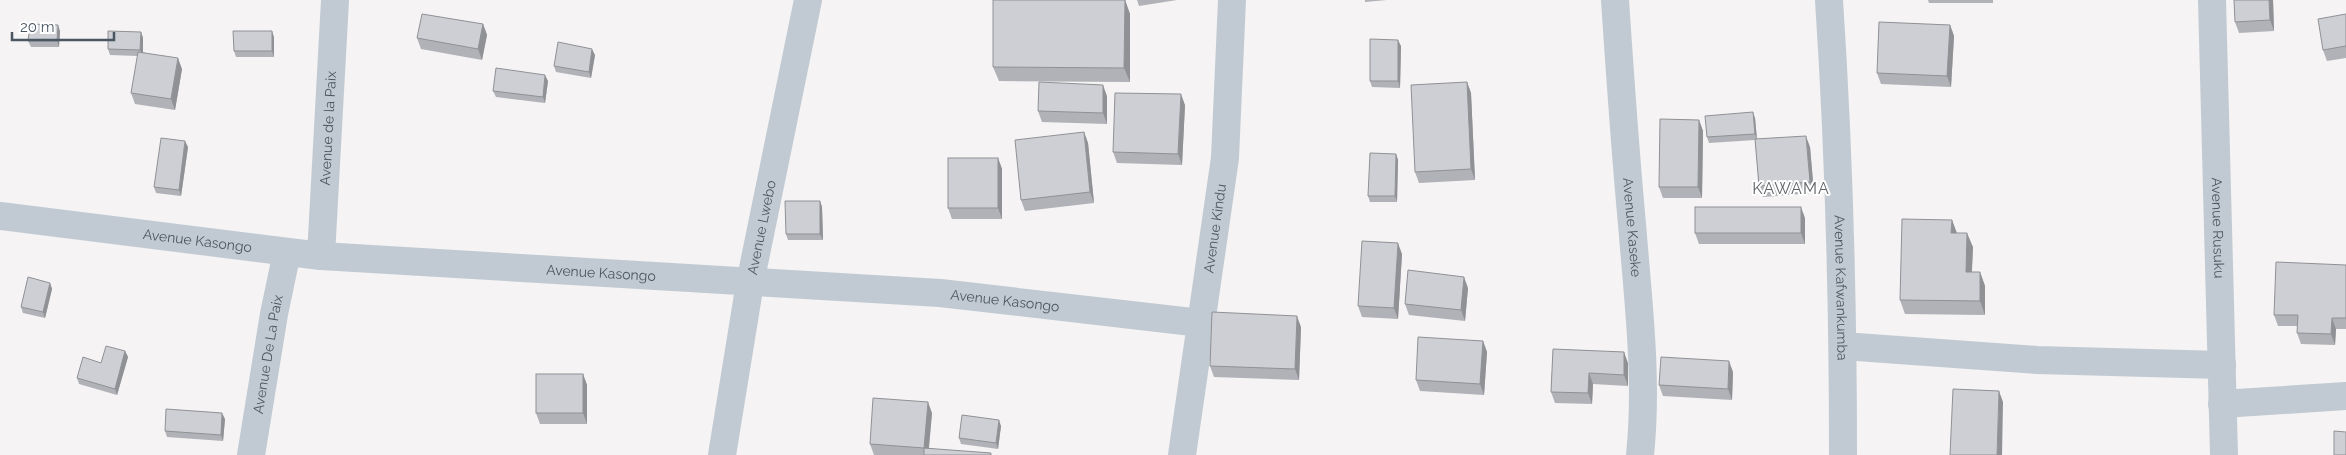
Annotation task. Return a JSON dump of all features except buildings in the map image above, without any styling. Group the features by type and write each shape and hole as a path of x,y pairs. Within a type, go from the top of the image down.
{"street":[{"name":"Avenue de la Paix","path":"321,256 335,0"},
{"name":"Avenue Lwebo","path":"722,455 750,282 808,0"},
{"name":"Avenue Kindu","path":"1182,455 1225,158 1232,0"},
{"name":"Avenue Kaseke","path":"1615,0 1624,135 1640,316 1643,431 1640,455"},
{"name":"Avenue Kafwankumba","path":"1829,0 1834,79 1843,346 1843,455"},
{"name":"Avenue Rusuku","path":"2212,0 2224,455"},
{"name":"Avenue Kasongo","path":"0,216 321,256 940,293 1201,323"},
{"name":"Avenue De La Paix","path":"252,455 274,314 287,252"},
{"path":"1843,346 2037,360 2222,366"},
{"path":"2222,404 2346,396"}],"district":[{"name":"KAWAMA","path":"1791,188"}]}
